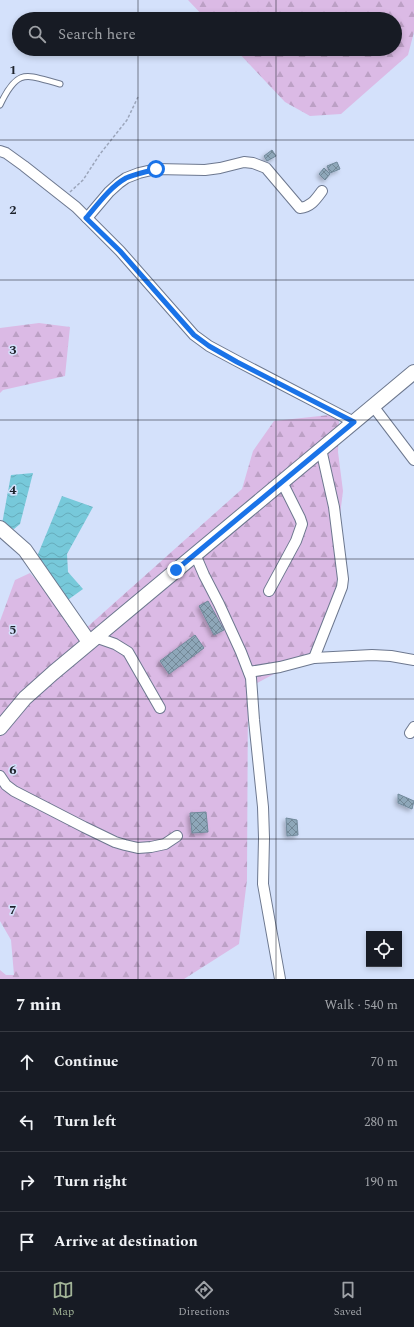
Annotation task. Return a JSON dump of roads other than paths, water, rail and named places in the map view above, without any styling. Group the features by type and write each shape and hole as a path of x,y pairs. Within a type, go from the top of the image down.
{"street":[{"path":"0,151 6,153 24,166 86,218 120,251 194,335 209,346 237,362 354,422"},
{"path":"86,218 109,192 126,178 156,169 205,170 244,162 253,163 266,168 295,204 300,208 306,208 322,191"},
{"path":"0,728 25,698 92,640 414,372"},
{"path":"373,406 414,460"},
{"path":"314,658 342,587 343,579 334,506 321,449"},
{"path":"269,591 296,541 302,524 282,482"},
{"path":"0,528 25,550 92,640 115,644 128,652 160,708"},
{"path":"195,554 220,604 249,672 252,684 254,720 263,807 264,896 280,979"},
{"path":"249,672 280,667 314,658 372,655 391,656 414,660"},
{"path":"0,776 6,785 14,791 115,842 138,848 151,847 165,844 178,836"}],"lane":[{"path":"0,105 5,94 16,80 22,76 28,76 60,84"}],"water":[{"path":"33,473 20,524 14,529 2,524 11,475"},
{"path":"62,496 93,507 67,554 68,572 83,589 65,602 36,559"}]}
